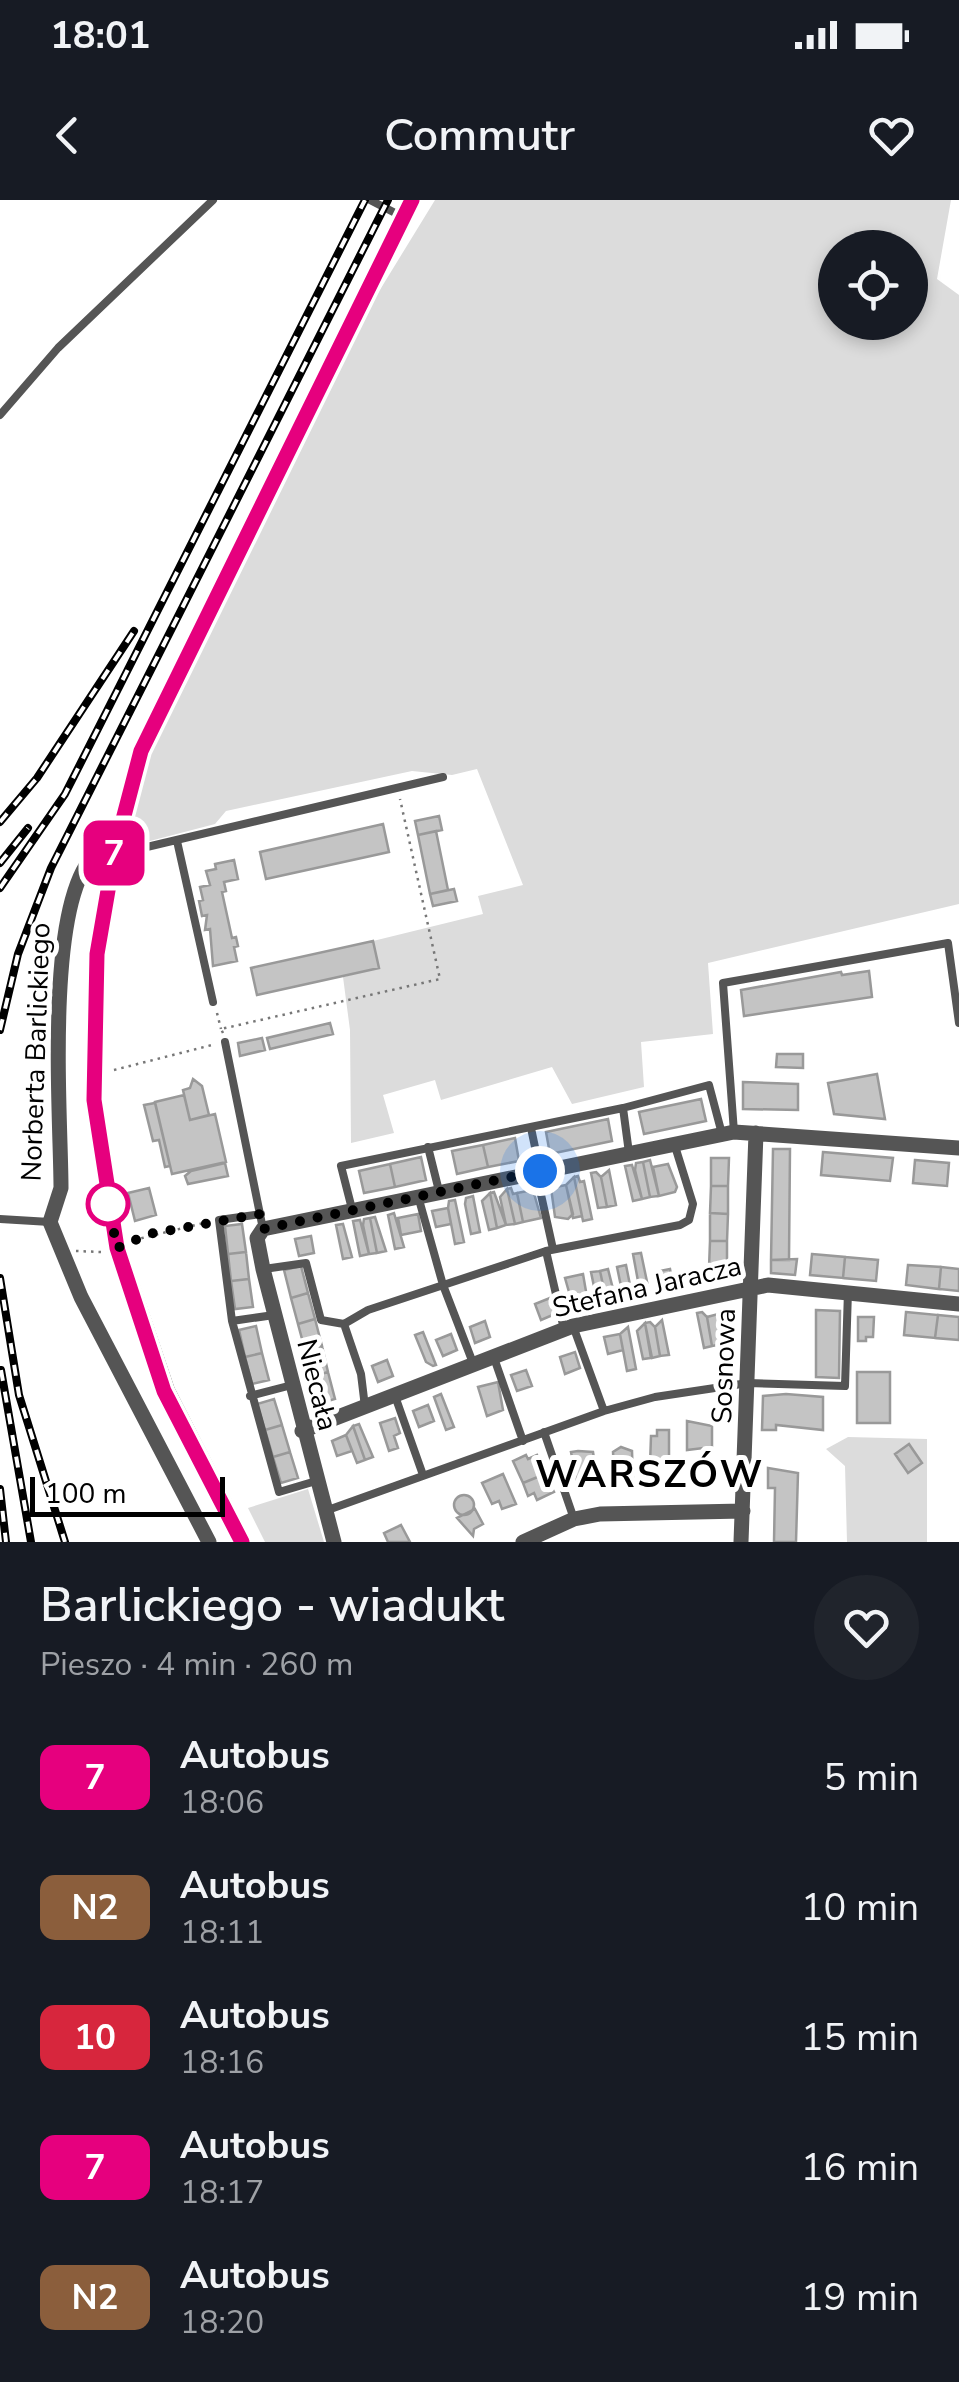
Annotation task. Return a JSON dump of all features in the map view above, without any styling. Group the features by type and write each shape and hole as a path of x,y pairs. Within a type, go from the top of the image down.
{"street":[{"name":"Norberta Barlickiego","path":"242,1542 176,1416 134,1308 106,1192 93,1073 97,954 115,850 141,751 408,208"},
{"name":"Norberta Barlickiego","path":"115,850 99,851 90,858 78,875 68,910 61,994 61,1188 50,1222 95,1325 209,1542"},
{"path":"260,1227 728,1133 959,1148"},
{"name":"Sosnowa","path":"741,1542 756,1133"},
{"name":"Niecała","path":"260,1227 274,1315 334,1542"},
{"name":"Stefana Jaracza","path":"302,1431 568,1327 752,1289 768,1286 848,1291 959,1304"},
{"path":"523,1542 574,1518 624,1511 743,1511"}],"lane":[{"path":"0,415 58,348 212,200"},
{"path":"370,200 408,208"},
{"path":"115,850 130,852 443,777"},
{"path":"177,841 214,1002"},
{"path":"728,1133 723,982 948,943 959,1022"},
{"path":"225,1042 260,1227 219,1220 232,1321 278,1492 316,1480"},
{"path":"352,1209 342,1166 623,1108 709,1086 728,1133"},
{"path":"623,1108 629,1153"},
{"path":"530,1128 550,1250 568,1327 604,1411"},
{"path":"264,1269 306,1263 321,1320 344,1324 368,1310 550,1250 689,1220 693,1204 674,1143"},
{"path":"428,1146 439,1191"},
{"path":"418,1195 443,1285 473,1362"},
{"path":"0,1219 50,1222"},
{"path":"325,1511 604,1411 655,1397 748,1383 845,1386 848,1291"},
{"path":"232,1321 274,1315"},
{"path":"344,1324 361,1374 366,1408"},
{"path":"493,1355 522,1441"},
{"path":"250,1396 292,1385"},
{"path":"395,1396 423,1474"},
{"path":"544,1432 574,1518"}],"path":[{"path":"222,1029 440,978 397,788"},
{"path":"93,1073 225,1042 214,1002"},
{"path":"126,1225 130,1244 149,1234 219,1220"},
{"path":"82,1250 90,1254 108,1250"}],"shaded area":[{"path":"435,200 951,200 937,279 959,295 959,904 708,963 713,1034 641,1042 644,1087 572,1104 552,1067 441,1100 435,1080 383,1095 394,1133 351,1143 350,1030 343,977 379,968 373,941 483,914 478,896 523,885 477,769 452,775 412,771 226,811 215,824 127,847 137,788 155,737 370,306"},
{"path":"848,1437 927,1439 927,1542 847,1542 845,1466 826,1449"},
{"path":"308,1489 324,1542 265,1542 248,1508"}],"building":[{"path":"439,816 442,830 418,835 415,821"},
{"path":"383,824 389,852 266,879 260,852"},
{"path":"436,831 448,890 430,894 418,835"},
{"path":"234,860 238,879 224,882 226,891 222,892 232,938 236,937 238,946 234,947 237,961 213,966 210,929 205,930 207,915 202,916 199,901 203,900 200,887 210,885 206,871 216,869 215,864"},
{"path":"454,889 457,901 433,906 430,894"},
{"path":"373,941 379,968 257,995 251,968"},
{"path":"869,971 872,997 744,1016 741,990 841,972 842,975"},
{"path":"330,1023 333,1034 270,1049 267,1038"},
{"path":"262,1038 265,1050 240,1056 238,1043"},
{"path":"777,1054 803,1054 803,1068 776,1067"},
{"path":"877,1074 885,1119 834,1114 828,1083"},
{"path":"193,1079 202,1086 209,1115 190,1120 183,1090 190,1088"},
{"path":"743,1082 798,1084 798,1110 743,1109"},
{"path":"184,1095 190,1120 215,1114 226,1162 172,1174 155,1102"},
{"path":"701,1099 706,1121 644,1134 639,1112"},
{"path":"155,1103 170,1166 165,1167 159,1140 153,1141 144,1105"},
{"path":"608,1119 612,1141 550,1154 546,1132"},
{"path":"515,1138 519,1161 488,1167 483,1145"},
{"path":"483,1145 488,1167 457,1174 452,1151"},
{"path":"773,1149 790,1149 789,1260 771,1260"},
{"path":"823,1152 893,1158 890,1181 821,1175"},
{"path":"421,1157 426,1180 395,1187 390,1164"},
{"path":"711,1158 729,1158 728,1186 711,1186"},
{"path":"650,1160 659,1196 650,1197 643,1162"},
{"path":"915,1160 949,1163 947,1186 913,1183"},
{"path":"643,1162 650,1197 642,1199 635,1170 636,1163"},
{"path":"225,1163 228,1176 188,1184 185,1176 191,1171"},
{"path":"390,1164 395,1187 364,1193 359,1171"},
{"path":"668,1164 677,1187 675,1192 659,1196 653,1167"},
{"path":"632,1165 642,1199 633,1201 625,1166"},
{"path":"609,1170 616,1205 607,1207 601,1177"},
{"path":"591,1173 601,1177 607,1207 598,1208"},
{"path":"578,1176 580,1182 584,1181 592,1219 583,1221 574,1177"},
{"path":"574,1177 582,1216 573,1218 566,1185"},
{"path":"566,1185 573,1214 568,1219 555,1217 551,1188"},
{"path":"711,1186 728,1186 728,1214 710,1213"},
{"path":"149,1188 156,1215 135,1221 128,1193"},
{"path":"511,1188 513,1194 517,1193 523,1222 515,1224 507,1189"},
{"path":"507,1189 515,1224 506,1225 500,1197"},
{"path":"533,1190 541,1218 523,1222 517,1193"},
{"path":"494,1192 506,1225 497,1228 490,1193"},
{"path":"490,1193 497,1228 489,1230 482,1201"},
{"path":"473,1196 480,1232 471,1234 465,1204 466,1198"},
{"path":"455,1200 464,1242 455,1244 448,1208 449,1201"},
{"path":"448,1208 451,1224 436,1227 432,1211"},
{"path":"394,1213 404,1247 395,1249 388,1215"},
{"path":"710,1213 728,1214 727,1241 710,1241"},
{"path":"418,1214 421,1231 401,1235 398,1218"},
{"path":"375,1217 386,1251 377,1253 370,1218"},
{"path":"370,1218 377,1253 369,1254 363,1225 364,1219"},
{"path":"360,1220 369,1254 360,1256 353,1221"},
{"path":"242,1224 246,1252 228,1254 225,1226"},
{"path":"343,1224 352,1257 343,1259 336,1225"},
{"path":"311,1236 314,1253 299,1256 295,1239"},
{"path":"710,1241 727,1241 727,1269 709,1268"},
{"path":"246,1252 249,1279 231,1281 228,1254"},
{"path":"641,1253 650,1296 646,1297 645,1291 640,1292 633,1254"},
{"path":"812,1254 845,1257 843,1278 810,1275"},
{"path":"845,1257 878,1260 876,1281 843,1278"},
{"path":"797,1259 795,1275 771,1273 771,1260"},
{"path":"626,1265 633,1300 629,1301 623,1296 617,1267"},
{"path":"908,1265 941,1267 939,1289 906,1285"},
{"path":"301,1266 308,1293 291,1298 284,1270"},
{"path":"941,1267 959,1269 959,1291 939,1289"},
{"path":"608,1269 615,1297 606,1299 600,1271"},
{"path":"670,1269 673,1285 658,1288 655,1272"},
{"path":"600,1271 606,1299 598,1306 591,1272"},
{"path":"583,1274 588,1303 573,1306 565,1278"},
{"path":"249,1279 253,1307 235,1309 231,1281"},
{"path":"308,1293 315,1319 298,1324 291,1298"},
{"path":"550,1298 555,1314 541,1320 535,1304"},
{"path":"816,1310 840,1311 839,1378 816,1377"},
{"path":"906,1312 938,1315 935,1338 904,1335"},
{"path":"697,1313 707,1317 712,1346 704,1348"},
{"path":"722,1313 730,1322 724,1323 730,1336 728,1343 712,1346 707,1317"},
{"path":"938,1315 959,1317 959,1340 935,1338"},
{"path":"858,1317 874,1317 873,1337 866,1337 866,1341 858,1341"},
{"path":"315,1319 322,1346 305,1350 298,1324"},
{"path":"662,1320 669,1355 660,1356 655,1327"},
{"path":"485,1321 490,1337 475,1343 470,1327"},
{"path":"645,1323 655,1327 660,1356 652,1358"},
{"path":"645,1323 651,1358 643,1359 637,1331"},
{"path":"256,1326 262,1353 245,1357 239,1330"},
{"path":"628,1327 636,1369 627,1371 620,1334"},
{"path":"423,1332 436,1365 426,1362 415,1335"},
{"path":"451,1334 457,1350 443,1356 436,1340"},
{"path":"620,1334 623,1350 608,1354 604,1337"},
{"path":"322,1346 328,1372 311,1377 305,1350"},
{"path":"575,1352 580,1368 565,1374 560,1357"},
{"path":"262,1353 269,1380 252,1384 245,1357"},
{"path":"387,1360 393,1376 378,1382 372,1366"},
{"path":"526,1370 532,1386 517,1391 511,1375"},
{"path":"328,1372 335,1399 318,1404 311,1377"},
{"path":"857,1372 890,1372 890,1423 857,1423"},
{"path":"498,1382 503,1410 487,1416 478,1387"},
{"path":"441,1394 454,1427 446,1430 434,1397"},
{"path":"763,1396 823,1397 823,1430 776,1425 776,1430 762,1430"},
{"path":"274,1399 282,1425 265,1430 257,1404"},
{"path":"428,1405 434,1421 419,1427 413,1411"},
{"path":"395,1418 400,1433 394,1436 398,1448 389,1451 380,1423"},
{"path":"687,1421 712,1426 712,1447 687,1450"},
{"path":"359,1424 373,1457 365,1460 353,1426"},
{"path":"282,1425 290,1452 273,1457 265,1430"},
{"path":"353,1426 365,1460 357,1463 346,1435"},
{"path":"657,1430 669,1430 669,1465 650,1465 651,1436 657,1436"},
{"path":"346,1435 352,1451 337,1456 332,1441"},
{"path":"909,1444 922,1463 908,1473 895,1454"},
{"path":"621,1447 632,1451 633,1481 622,1481 621,1471 614,1471 613,1452"},
{"path":"290,1452 298,1478 281,1483 273,1457"},
{"path":"571,1452 593,1452 597,1478 577,1482"},
{"path":"526,1455 528,1459 537,1455 545,1474 523,1483 513,1461"},
{"path":"768,1468 798,1473 796,1542 774,1542 775,1488 768,1488"},
{"path":"503,1474 516,1504 502,1509 499,1501 492,1504 482,1483"},
{"path":"545,1474 554,1492 537,1500 534,1493 528,1496 523,1483"},
{"path":"464,1495 474,1505 464,1515 454,1505"},
{"path":"475,1509 483,1524 474,1529 473,1536 457,1518"},
{"path":"401,1525 410,1542 388,1542 384,1533"}],"railway":[{"path":"0,888 65,794 365,200"},
{"path":"0,1030 18,954 51,868 388,200"},
{"path":"0,822 37,778 134,631"},
{"path":"0,863 28,828"},
{"path":"0,1278 19,1395 65,1542"},
{"path":"1,1370 31,1542"},
{"path":"0,1489 6,1542"}],"bus line":[{"name":"7","path":"242,1542 164,1391 117,1248 94,1100 92,1035 97,954 115,850 141,751 412,200"}],"district":[{"name":"WARSZÓW","path":"650,1474"}],"route":[{"path":"108,1204 106,1192 117,1248 149,1234 219,1220 260,1214 263,1229 540,1171"}]}
